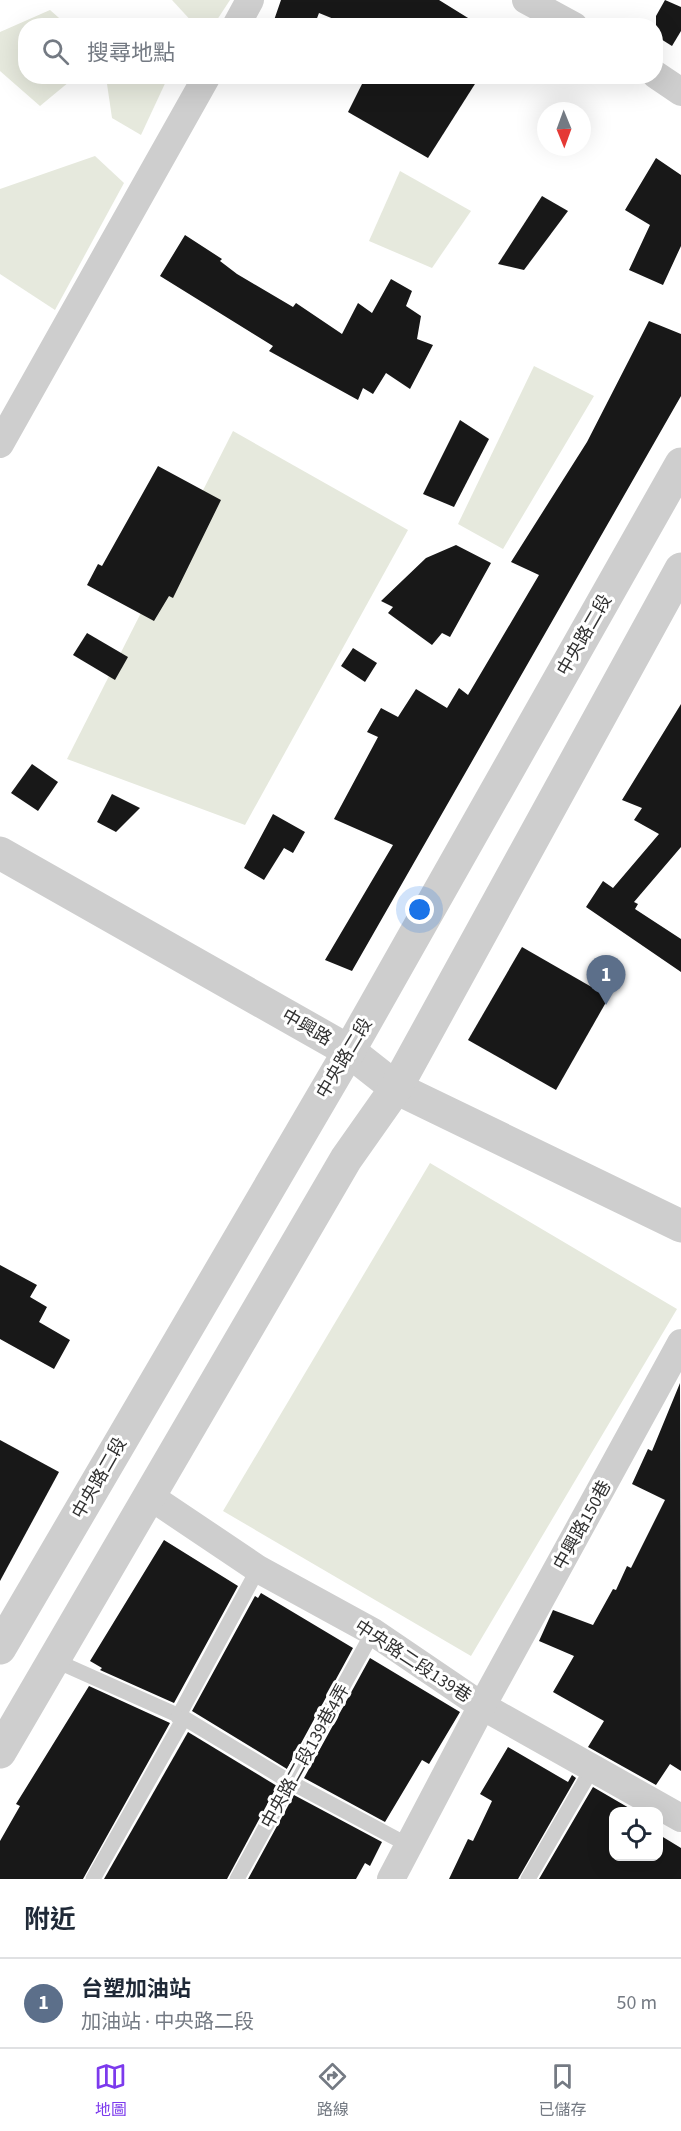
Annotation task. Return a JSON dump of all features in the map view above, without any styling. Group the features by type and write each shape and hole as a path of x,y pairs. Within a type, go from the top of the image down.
{"street":[{"path":"240,18 250,0"},
{"path":"526,0 559,18"},
{"path":"663,80 681,92"},
{"path":"0,444 202,84"},
{"name":"中央路二段","path":"0,1648 349,1051 681,464"},
{"path":"0,1752 151,1497 346,1159 396,1088 681,569"},
{"name":"中興路","path":"0,853 349,1051 396,1088 681,1226"},
{"name":"中興路150巷","path":"391,1879 482,1706 681,1343"},
{"name":"中央路二段139巷","path":"151,1497 258,1569 373,1632 482,1706 681,1818"}],"lane":[{"path":"93,1879 181,1718 258,1569"},
{"name":"中央路二段139巷4弄","path":"237,1879 373,1632"},
{"path":"54,1660 181,1718 290,1782 410,1846"},
{"path":"528,1879 593,1767"}],"shaded area":[{"path":"172,0 230,0 218,18 189,18"},
{"path":"50,10 59,18 32,18"},
{"path":"18,24 18,84 67,84 40,106 0,71 0,32"},
{"path":"107,84 165,84 141,135 112,118"},
{"path":"95,156 124,183 55,310 0,274 0,189"},
{"path":"400,171 471,211 432,268 369,241"},
{"path":"534,366 594,396 503,549 458,524"},
{"path":"233,431 408,530 245,825 67,759"},
{"path":"430,1163 677,1309 471,1656 223,1511"}],"building":[{"path":"281,0 439,0 468,18 331,18 319,13 317,18 275,18"},
{"path":"665,0 681,7 681,31 672,46 663,40 663,18 656,18"},
{"path":"362,84 475,84 428,158 348,112"},
{"path":"656,158 681,175 681,246 663,285 629,270 650,225 625,210"},
{"path":"542,196 568,211 524,270 498,264"},
{"path":"185,235 222,259 220,261 237,274 293,307 296,303 342,334 358,303 372,313 391,279 412,291 406,306 421,316 417,339 433,345 410,389 386,373 373,394 363,388 358,400 269,351 273,346 160,276"},
{"path":"649,321 681,334 681,396 352,971 325,960 393,845 334,819 378,737 367,732 381,708 398,717 416,689 447,708 459,688 468,695 539,575 511,562 587,442"},
{"path":"460,420 489,439 454,507 423,494"},
{"path":"158,466 221,500 173,598 169,596 154,621 87,585 98,564 102,566"},
{"path":"456,545 491,563 450,637 442,633 432,645 388,613 393,607 381,601 426,558"},
{"path":"87,633 128,657 115,680 73,655"},
{"path":"353,648 377,663 365,682 341,666"},
{"path":"681,704 681,847 634,902 638,904 635,909 681,939 681,972 586,907 603,881 613,888 659,834 634,820 642,808 622,800"},
{"path":"32,764 58,782 38,811 11,793"},
{"path":"112,794 140,808 116,832 97,822"},
{"path":"273,814 305,832 293,853 284,848 264,880 244,868"},
{"path":"522,947 609,997 556,1090 468,1040"},
{"path":"0,1265 37,1285 30,1297 47,1307 39,1322 70,1340 54,1369 0,1339"},
{"path":"680,1383 681,1771 670,1764 656,1785 588,1747 604,1721 553,1692 574,1656 539,1641 553,1610 593,1625 613,1589 616,1590 627,1566 631,1568 665,1500 632,1484 648,1449 652,1451"},
{"path":"0,1440 59,1472 0,1581"},
{"path":"164,1540 238,1586 174,1703 100,1670 102,1668 90,1661"},
{"path":"261,1593 353,1648 287,1769 192,1711 255,1596 258,1598"},
{"path":"370,1658 460,1712 429,1764 422,1760 385,1822 304,1778"},
{"path":"89,1686 170,1723 83,1879 0,1879 0,1841 20,1806 16,1804"},
{"path":"188,1732 277,1786 227,1879 104,1879"},
{"path":"508,1747 568,1782 572,1775 576,1778 518,1879 449,1879 468,1839 473,1841 492,1801 480,1794"},
{"path":"593,1787 627,1807 609,1807 609,1861 663,1861 663,1837 681,1848 681,1879 539,1879"},
{"path":"294,1795 382,1842 370,1866 365,1863 356,1879 248,1879"}],"place":[{"name":"台塑加油站","path":"606,1005"}]}
